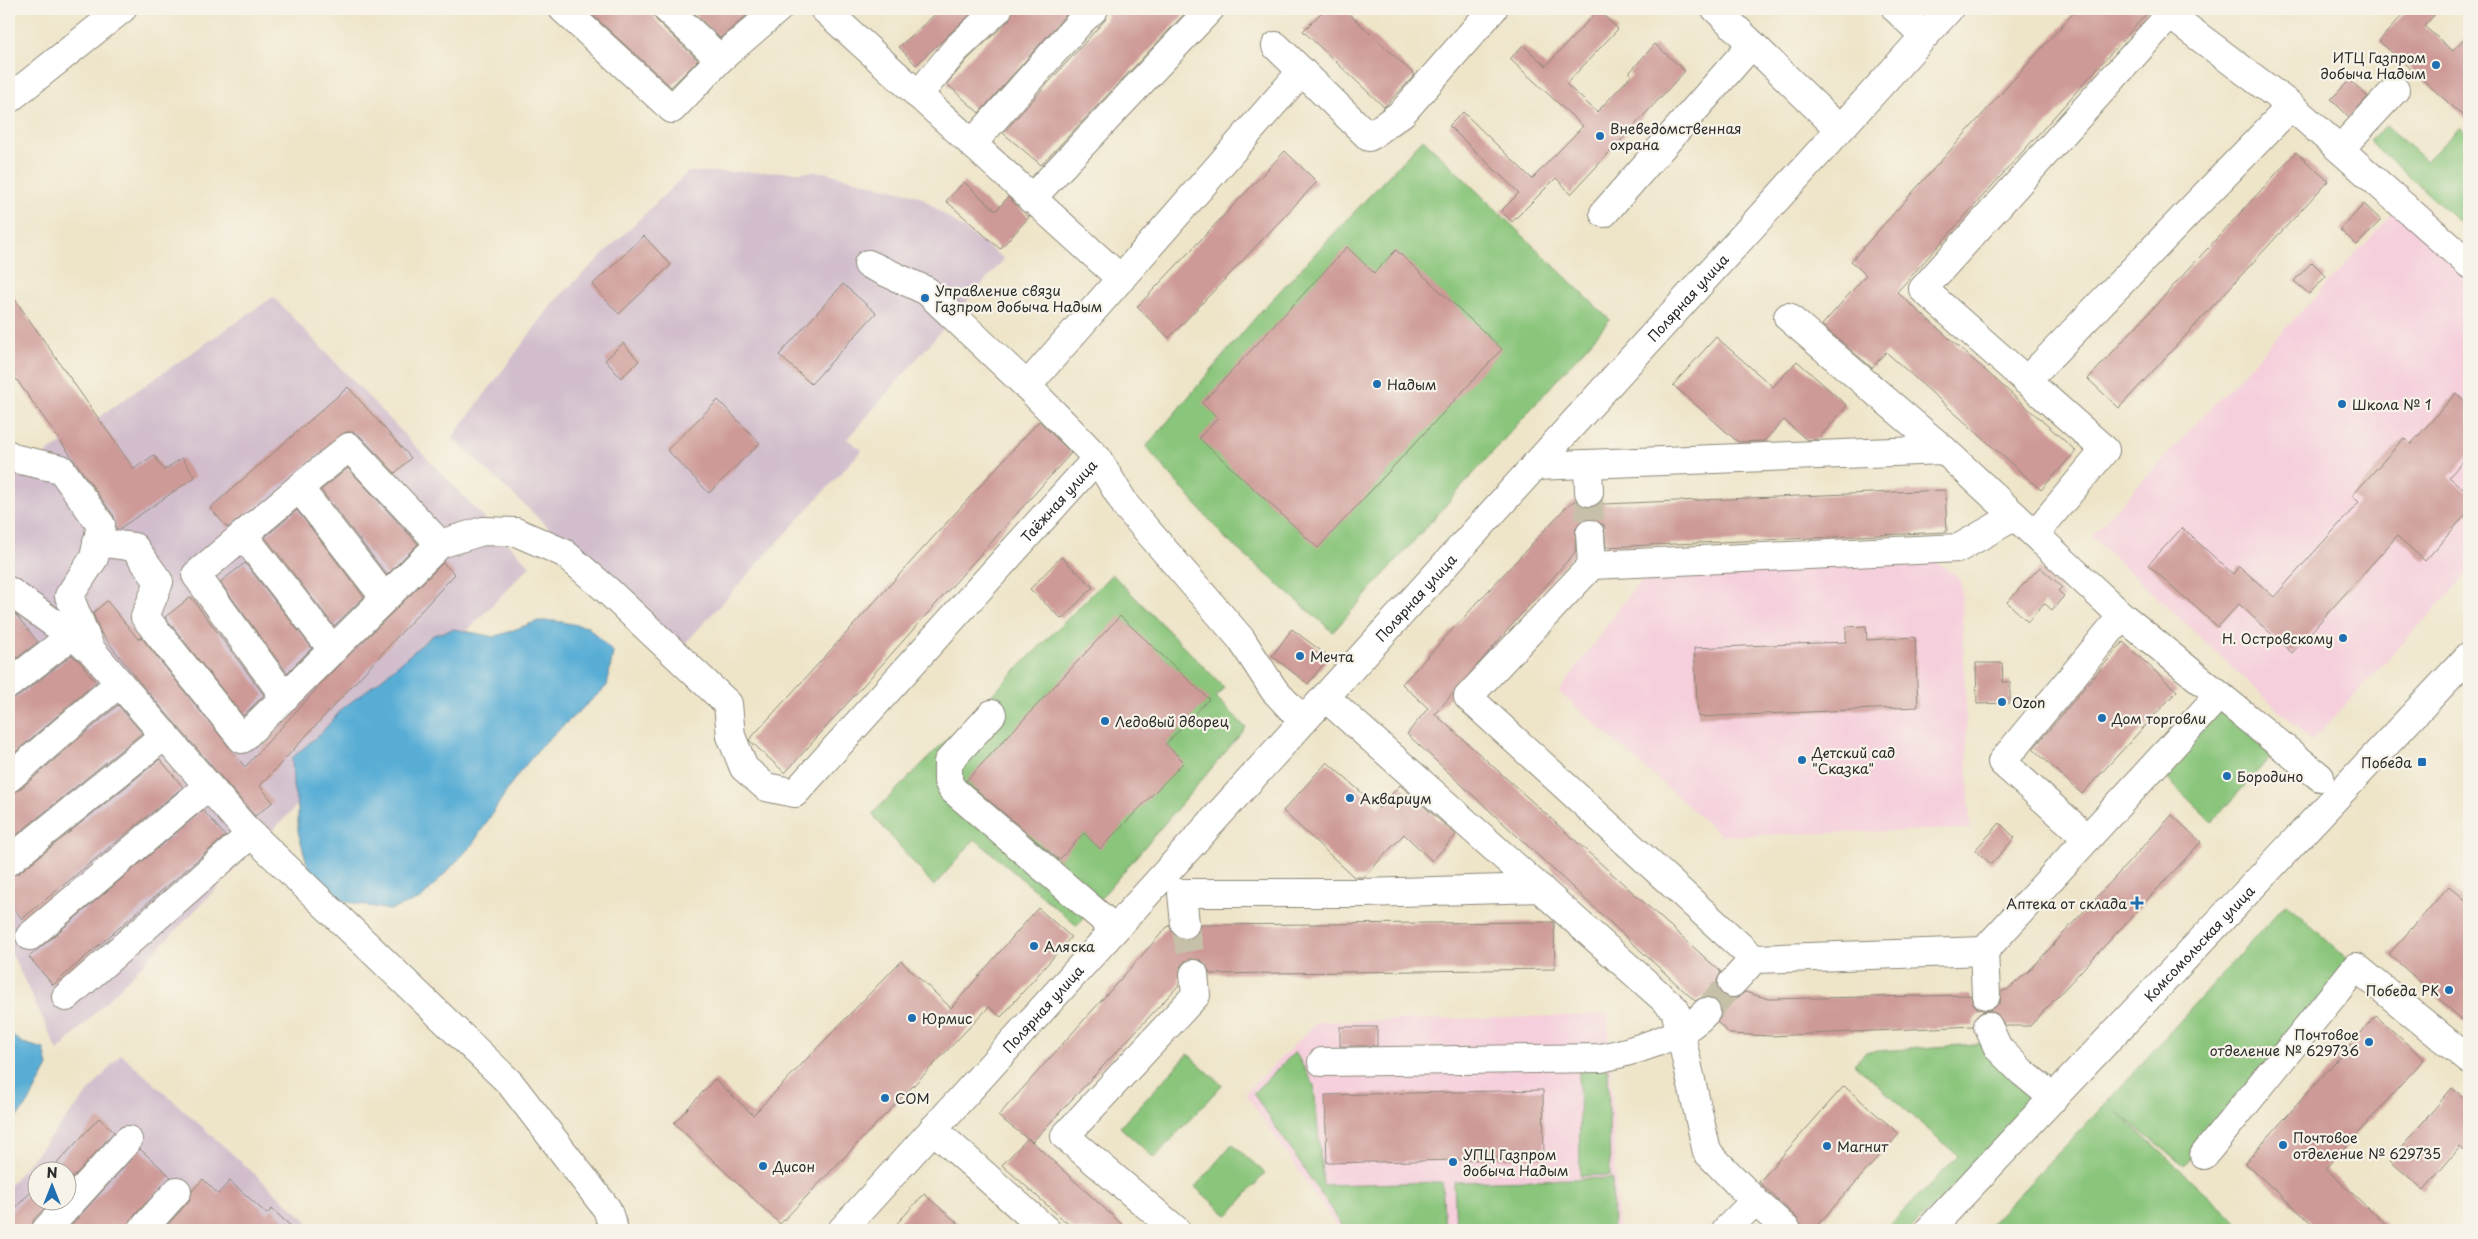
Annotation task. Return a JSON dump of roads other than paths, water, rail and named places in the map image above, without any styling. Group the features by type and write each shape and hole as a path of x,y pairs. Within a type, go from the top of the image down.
{"street":[{"path":"9,99 122,9"},
{"path":"563,9 672,109 720,59 778,9"},
{"path":"667,9 720,59"},
{"path":"824,9 1121,279"},
{"path":"918,95 956,49 998,9"},
{"path":"972,144 1081,21 1094,9"},
{"path":"1031,198 1210,9"},
{"path":"1276,46 1370,137 1402,113 1493,9"},
{"path":"1716,9 1839,129"},
{"path":"1896,9 1924,36"},
{"name":"Полярная улица","path":"842,1230 1115,929 1172,885 1303,721 1949,9"},
{"path":"2035,534 2105,450 1923,290 2168,11 2292,106 2469,264"},
{"path":"1604,213 1752,44"},
{"path":"1027,386 1302,71"},
{"path":"2340,149 2395,90"},
{"path":"2026,381 2292,106"},
{"path":"868,264 927,291 1027,386 1097,458"},
{"path":"1788,317 1944,450 2122,616 2320,777"},
{"path":"97,542 134,547 160,582 180,588 349,447 440,544 242,739 145,617 160,582"},
{"path":"1534,466 1944,450"},
{"path":"9,455 12,458 61,469 100,525 94,558 69,596 81,643"},
{"name":"Таёжная улица","path":"440,544 483,531 516,532 564,553 607,590 728,704 731,736 744,768 766,787 795,793 1097,458 1126,506 1240,639 1274,690 1303,721"},
{"path":"1588,465 1589,492"},
{"path":"299,488 385,598"},
{"path":"1984,951 1754,959 1468,697 1592,565 1959,548 2015,516"},
{"path":"1590,534 1592,565"},
{"path":"243,535 333,650"},
{"path":"196,575 285,698"},
{"path":"9,590 81,643 119,683 252,834 510,1083 607,1209 614,1230"},
{"path":"2087,838 2002,762 2122,616"},
{"path":"9,684 81,643"},
{"name":"Комсомольская улица","path":"1929,1230 2469,656"},
{"path":"9,778 119,683"},
{"path":"1986,994 1984,951 2219,695"},
{"path":"1325,697 1675,1009 1707,1152 1755,1201 1787,1230"},
{"path":"992,714 948,762 948,781 952,789 1115,929"},
{"path":"9,861 165,735"},
{"path":"30,936 208,786"},
{"path":"66,997 252,834"},
{"path":"1185,924 1172,885 1363,892 1540,888"},
{"path":"1732,983 1754,959"},
{"path":"2204,1154 2356,967 2469,1060"},
{"path":"1176,1230 1065,1136 1196,994 1194,974"},
{"path":"1322,1062 1600,1058 1632,1052 1696,1024 1706,1012"},
{"path":"1988,1026 1998,1048 2022,1072 2054,1098"},
{"path":"933,1130 1046,1230"},
{"path":"46,1230 128,1140"},
{"path":"142,1230 177,1191"},
{"path":"1726,1230 1755,1201"}],"water":[{"path":"538,621 556,621 588,627 613,652 607,686 542,745 515,778 472,845 421,899 390,910 316,896 298,831 298,808 293,786 292,758 322,732 343,708 379,681 433,635 454,629 494,637"},
{"path":"9,1034 23,1043 44,1049 48,1066 28,1104 9,1126"}],"tunnel":[{"path":"1589,492 1590,534"},
{"path":"1185,924 1194,974"},
{"path":"1706,1012 1732,983"}],"place":[{"name":"ИТЦ Газпром добыча Надым","path":"2436,65"},
{"name":"Вневедомственная охрана","path":"1600,136"},
{"name":"Управление связи Газпром добыча Надым","path":"925,298"},
{"name":"Надым","path":"1377,384"},
{"name":"Школа № 1","path":"2342,404"},
{"name":"Н. Островскому","path":"2343,638"},
{"name":"Мечта","path":"1300,656"},
{"name":"Ozon","path":"2002,702"},
{"name":"Дом торговли","path":"2102,718"},
{"name":"Ледовый дворец","path":"1105,721"},
{"name":"Детский сад \"Сказка\"","path":"1802,760"},
{"name":"Победа","path":"2422,762"},
{"name":"Бородино","path":"2227,776"},
{"name":"Аквариум","path":"1350,798"},
{"name":"Аптека от склада","path":"2137,903"},
{"name":"Аляска","path":"1034,946"},
{"name":"Победа РК","path":"2449,990"},
{"name":"Юрмис","path":"912,1018"},
{"name":"Почтовое отделение № 629736","path":"2369,1042"},
{"name":"СОМ","path":"885,1098"},
{"name":"Почтовое отделение № 629735","path":"2283,1145"},
{"name":"Магнит","path":"1827,1146"},
{"name":"УПЦ Газпром добыча Надым","path":"1453,1162"},
{"name":"Дисон","path":"763,1166"}]}
